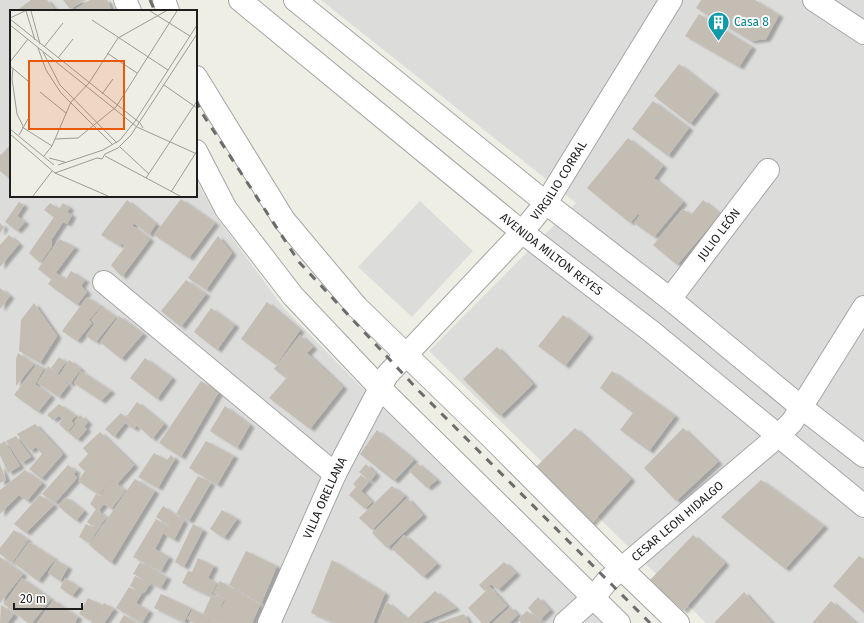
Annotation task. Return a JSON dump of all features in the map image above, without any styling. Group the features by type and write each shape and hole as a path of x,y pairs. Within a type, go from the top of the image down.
{"street":[{"path":"125,0 130,10"},
{"path":"164,0 168,10"},
{"name":"AVENIDA MILTON REYES","path":"240,0 522,232 652,332 790,422 864,456"},
{"name":"AVENIDA MILTON REYES","path":"295,0 546,203 670,299 790,422 864,506"},
{"name":"VIRGILIO CORRAL","path":"384,381 406,354 522,232 546,203 671,0"},
{"path":"814,0 864,33"},
{"path":"197,79 284,220 357,308 494,440 622,569 678,623"},
{"path":"197,154 226,209 293,296 384,381 619,623"},
{"name":"JULIO LEÓN","path":"670,299 768,170"},
{"path":"104,282 334,474"},
{"name":"CESAR LEON HIDALGO","path":"565,623 594,597 607,581 790,422 864,307"},
{"name":"VILLA ORELLANA","path":"269,623 334,474 384,381"}],"shaded area":[{"path":"0,0 111,0 115,10 10,10 10,197 197,197 197,182 216,216 283,307 358,384 602,623 0,623"},
{"path":"321,0 864,0 864,623 706,623 429,351 576,203"},
{"path":"420,201 473,251 412,317 358,267"}],"building":[{"path":"31,0 47,0 55,10 17,10"},
{"path":"63,0 85,0 70,9"},
{"path":"90,0 107,0 112,10 75,10"},
{"path":"701,0 755,0 779,15 766,39 751,41 696,8"},
{"name":"Casa 8","path":"699,14 752,47 739,67 685,36"},
{"path":"679,64 715,92 690,124 654,96"},
{"path":"653,101 689,128 668,156 632,129"},
{"path":"628,138 663,166 654,178 683,202 654,237 634,223 640,215 638,214 630,223 587,188"},
{"path":"10,145 9,178 0,171 0,154 1,155"},
{"path":"181,199 215,223 189,258 154,235"},
{"path":"127,200 156,224 149,235 134,223 120,246 101,235"},
{"path":"703,200 720,214 677,265 653,245 683,209 691,215"},
{"path":"19,202 24,205 17,216 25,222 17,231 5,222"},
{"path":"50,203 59,209 63,203 70,208 67,212 72,215 67,224 63,222 52,239 52,246 40,263 29,253 54,217 44,210"},
{"path":"0,223 4,227 0,233"},
{"path":"133,226 150,239 122,277 111,265 125,247 122,244"},
{"path":"9,235 19,244 0,267 0,245"},
{"path":"218,236 232,253 206,290 188,278"},
{"path":"59,239 75,247 51,279 38,269"},
{"path":"71,271 85,280 81,286 87,292 77,305 48,284 56,273 66,279"},
{"path":"186,280 206,294 181,327 161,311"},
{"path":"0,288 10,296 0,309"},
{"path":"87,297 101,306 89,320 92,323 77,341 62,331"},
{"path":"267,302 300,330 276,365 241,339"},
{"path":"34,303 57,336 40,363 19,351 21,320"},
{"path":"102,307 116,317 96,342 86,336 95,323 91,320"},
{"path":"211,308 235,325 217,350 194,332"},
{"path":"563,315 589,335 565,366 538,346"},
{"path":"119,316 143,334 121,359 100,342"},
{"path":"300,335 313,347 307,353 343,387 310,429 269,398 304,358 286,378 274,369"},
{"path":"497,347 533,384 500,416 463,379"},
{"path":"18,353 34,364 16,386 16,359"},
{"path":"59,357 66,362 57,374 51,368"},
{"path":"145,358 172,378 157,399 130,378"},
{"path":"69,360 81,369 70,384 59,376"},
{"path":"37,364 44,368 35,384 51,396 38,412 14,395"},
{"path":"48,366 68,385 59,397 37,383"},
{"path":"81,371 111,391 101,401 74,383"},
{"path":"612,371 675,416 649,451 620,430 633,413 600,388"},
{"path":"201,381 219,392 181,457 159,443"},
{"path":"137,402 164,424 152,439 127,416"},
{"path":"59,404 76,416 71,421 74,424 67,432 59,424 63,419 59,416 53,420 47,415"},
{"path":"225,406 250,425 237,448 210,431"},
{"path":"121,413 136,426 134,429 125,423 114,437 105,429"},
{"path":"80,415 88,422 84,427 87,429 77,440 69,433 76,424 74,422"},
{"path":"35,424 63,454 41,479 29,469 42,454 36,447 30,451 17,434"},
{"path":"575,428 631,479 590,525 533,470"},
{"path":"683,428 718,462 676,501 644,468"},
{"path":"377,430 414,460 394,481 360,454"},
{"path":"100,432 134,465 117,484 111,480 99,495 78,481 85,471 78,465 88,454 83,448"},
{"path":"16,436 31,457 21,463 6,441"},
{"path":"5,441 20,466 8,473 0,455 0,444"},
{"path":"206,441 234,456 217,485 189,468"},
{"path":"154,453 167,460 171,455 175,459 158,488 138,477"},
{"path":"417,463 437,480 427,488 409,471"},
{"path":"0,464 6,480 0,483"},
{"path":"366,464 376,474 370,481 359,472"},
{"path":"68,465 76,471 74,474 77,478 55,503 42,494"},
{"path":"25,470 42,483 27,501 19,495 0,514 0,490"},
{"path":"361,475 369,482 361,491 372,502 365,509 349,495 356,487 353,484"},
{"path":"198,476 211,483 189,521 176,514"},
{"path":"135,479 155,491 111,563 89,545"},
{"path":"761,480 824,526 785,569 721,517"},
{"path":"111,481 126,490 111,509 104,504 98,511 107,517 100,525 96,522 92,526 87,522 96,509 90,504 96,494 100,496"},
{"path":"392,486 405,496 372,530 359,518"},
{"path":"40,495 54,505 26,533 14,524"},
{"path":"66,497 84,511 76,521 58,506"},
{"path":"407,498 423,515 387,548 372,533"},
{"path":"163,506 184,521 174,540 164,534 169,525 156,517"},
{"path":"222,510 237,519 224,538 210,529"},
{"path":"156,519 167,526 155,549 169,557 161,571 133,557"},
{"path":"96,523 100,526 89,543 79,537 86,524 93,527"},
{"path":"193,524 203,530 184,567 175,562"},
{"path":"14,530 28,540 12,563 0,554 0,548"},
{"path":"404,535 437,564 423,577 392,549"},
{"path":"693,535 725,563 683,611 650,580"},
{"path":"29,542 55,559 38,581 14,563"},
{"path":"246,551 277,566 261,604 229,585"},
{"path":"859,556 864,559 864,613 833,586"},
{"path":"0,557 23,574 0,603"},
{"path":"198,558 214,566 208,578 217,583 210,596 182,583 188,571 192,572"},
{"path":"56,560 68,567 60,581 48,573"},
{"path":"332,560 385,593 373,623 336,623 311,613"},
{"path":"140,562 167,577 161,588 133,574"},
{"path":"504,562 516,573 498,590 491,584 485,591 479,585"},
{"path":"135,576 150,584 145,592 142,593 130,586"},
{"path":"22,578 51,599 32,623 28,623 4,604"},
{"path":"65,578 79,587 72,596 60,588"},
{"path":"220,581 260,605 252,623 221,623 209,618 207,623 195,623 187,619 193,609 208,617 203,614 212,594 224,599 220,609 230,614 221,609 226,599 213,593"},
{"path":"129,587 142,593 136,603 149,611 142,623 116,608"},
{"path":"490,587 507,606 488,623 482,623 468,608"},
{"path":"435,591 456,608 421,623 378,623 387,602 407,619"},
{"path":"744,592 772,623 714,623"},
{"path":"161,594 191,608 184,622 154,608"},
{"path":"538,597 550,610 540,620 528,608"},
{"path":"88,598 102,605 91,621 79,614"},
{"path":"53,600 78,617 75,623 37,623"},
{"path":"831,601 856,623 812,623"},
{"path":"104,603 114,609 104,623 91,623"},
{"path":"1,605 14,614 7,623 0,623"},
{"path":"510,607 518,615 509,623 493,623"},
{"path":"527,611 542,623 521,623 518,619"},
{"path":"464,614 469,623 437,623"},
{"path":"124,615 137,623 119,623"},
{"path":"210,619 219,623 208,623"}],"railway":[{"path":"150,0 155,10"},
{"path":"197,102 202,113 299,262 419,391 650,623"}],"place":[{"name":"Casa 8","path":"719,42"}]}
